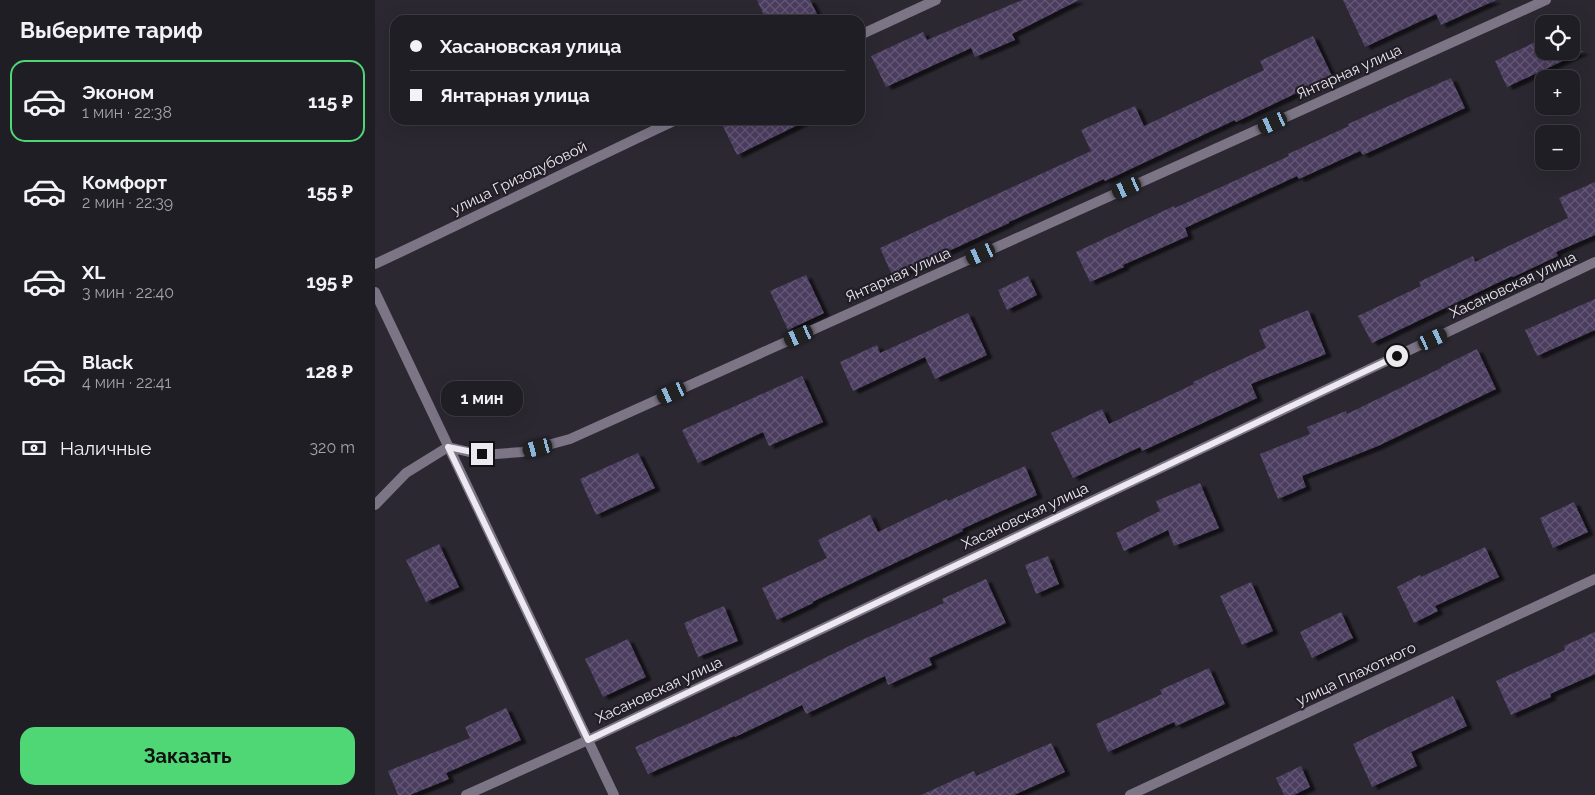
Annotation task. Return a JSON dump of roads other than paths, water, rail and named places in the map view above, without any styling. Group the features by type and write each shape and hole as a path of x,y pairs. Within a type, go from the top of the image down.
{"street":[{"path":"865,33 936,0"},
{"name":"Янтарная улица","path":"448,447 482,454 522,452 570,439 1546,0"},
{"name":"улица Гризодубовой","path":"375,264 665,125"},
{"name":"Хасановская улица","path":"466,795 588,740 1595,262"},
{"path":"375,292 614,795"},
{"path":"375,505 407,474 448,447"},
{"name":"улица Плахотного","path":"1130,795 1595,580"}]}
